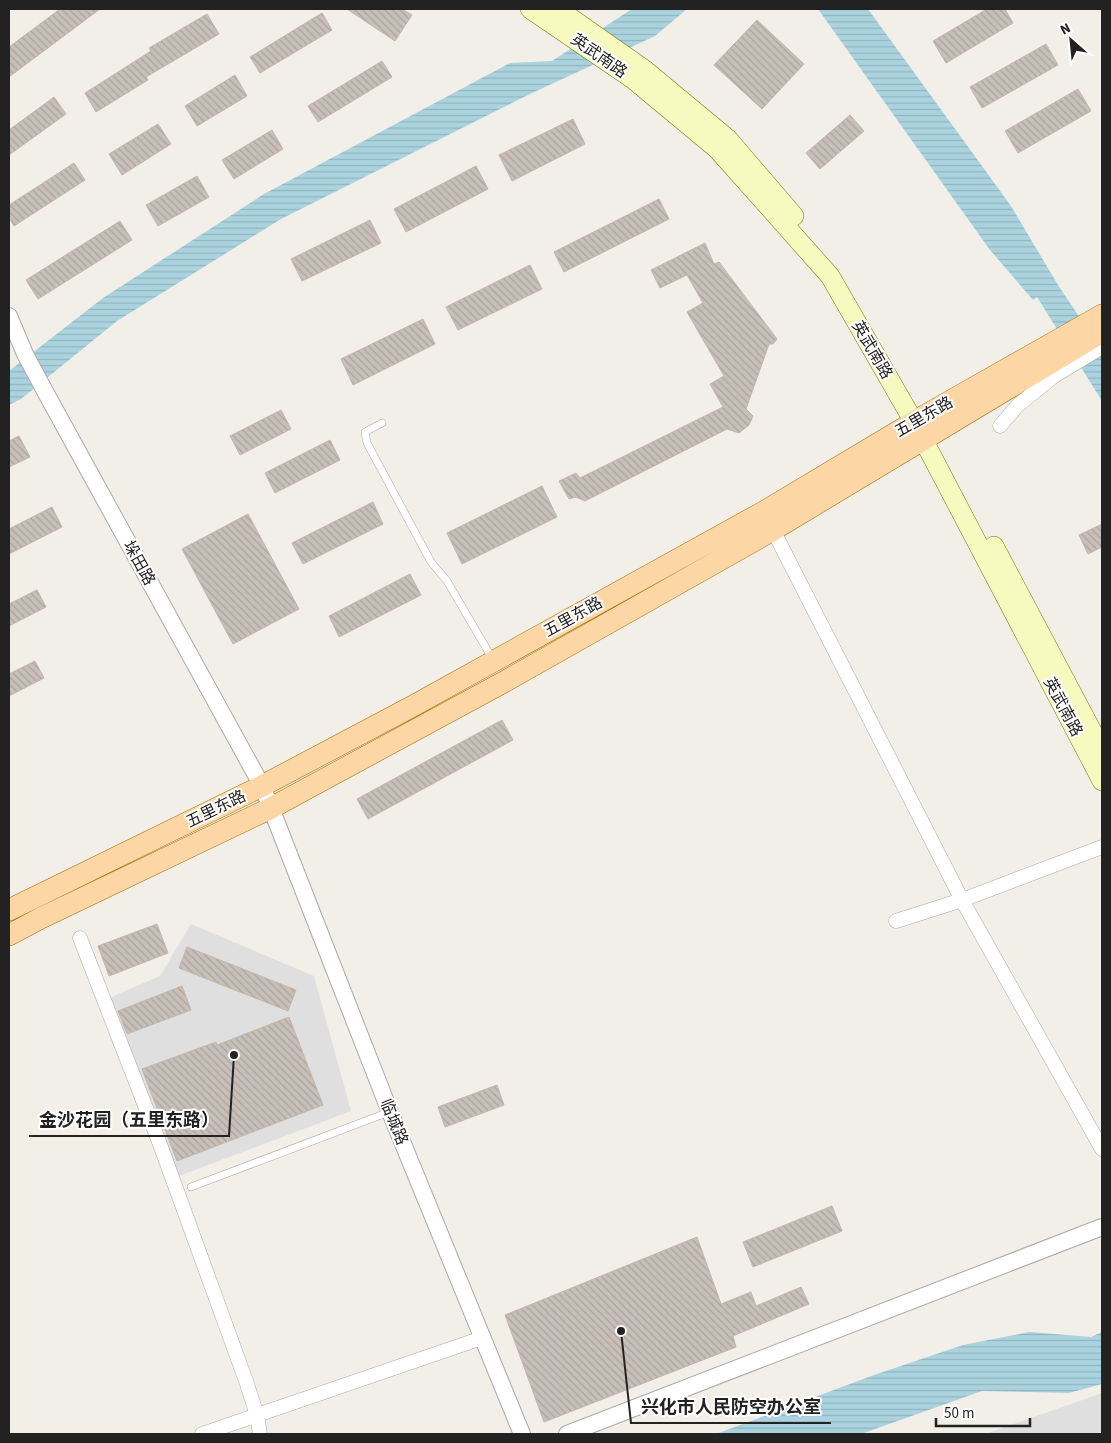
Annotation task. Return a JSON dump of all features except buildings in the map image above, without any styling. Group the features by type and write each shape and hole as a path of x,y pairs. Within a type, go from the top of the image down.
{"main road":[{"name":"英武南路","path":"530,9 564,15 581,34 728,140 838,268 1102,750"},
{"name":"五里东路","path":"1040,368 1102,315"},
{"name":"五里东路","path":"9,910 262,786 413,706 765,511 1040,368 1102,332"},
{"name":"英武南路","path":"924,428 1102,781"},
{"name":"五里东路","path":"9,935 40,918 271,808 502,683 773,530 924,428"}],"street":[{"name":"垛田路","path":"9,316 25,354 262,786 271,808"},
{"path":"1000,426 1017,406 1040,368 1102,347"},
{"path":"773,530 962,900 1102,1149"},
{"name":"临城路","path":"271,808 390,1112 522,1434"},
{"path":"896,921 962,900 1102,847"},
{"path":"80,938 165,1157 246,1381 257,1414 260,1434"},
{"path":"568,1434 1102,1227"},
{"path":"202,1434 482,1338"}],"lane":[{"path":"382,424 365,432 367,443 431,562 447,581 494,661"},
{"path":"191,1187 390,1112"}],"shaded area":[{"path":"191,924 314,976 351,1111 179,1176 109,998 160,976"},
{"path":"1102,1393 1102,1434 985,1434"}],"water":[{"path":"632,9 687,9 655,36 530,94 281,219 117,321 21,399 9,405 9,371 103,298 264,194 510,63 552,61"},
{"path":"818,9 868,9 1011,206 1058,285 1102,351 1102,401 1037,297 1033,300 990,250"},
{"path":"1030,1332 1091,1337 1102,1332 1102,1384 1069,1393 982,1391 861,1434 716,1434 874,1375 963,1345"}],"place":[{"name":"金沙花园（五里东路）","path":"234,1055"},
{"name":"兴化市人民防空办公室","path":"621,1331"}]}
